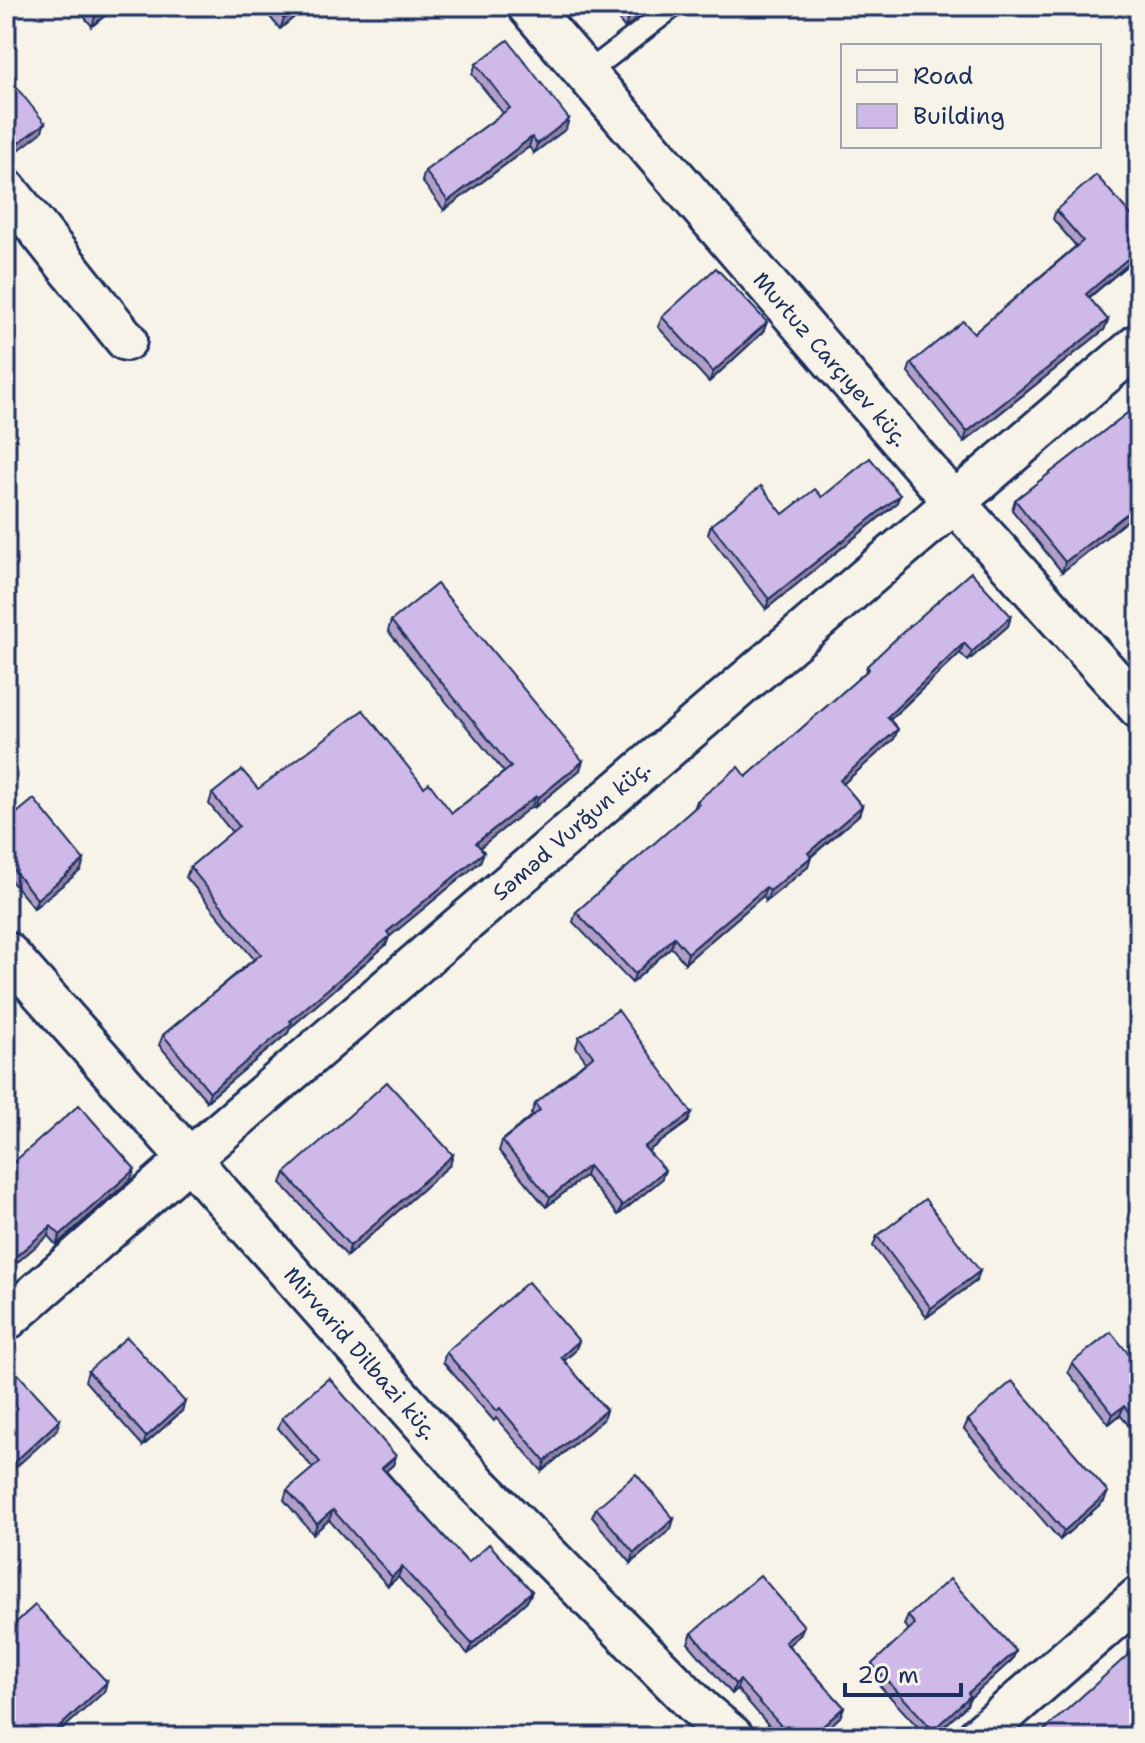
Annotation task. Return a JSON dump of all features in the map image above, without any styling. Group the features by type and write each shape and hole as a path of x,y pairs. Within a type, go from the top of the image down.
{"street":[{"name":"Murtuz Carçıyev küç.","path":"528,6 954,502 1139,708"},
{"path":"6,189 126,340"},
{"name":"Səməd Vurğun küç.","path":"6,1320 189,1159 1139,344"},
{"name":"Mirvarid Dilbazi küç.","path":"6,952 477,1484 701,1710 733,1737"},
{"path":"978,1737 1139,1597"}],"lane":[{"path":"586,74 674,6"}],"building":[{"path":"87,6 109,6 95,17"},
{"path":"273,6 300,6 284,19"},
{"path":"618,6 644,6 628,18"},
{"path":"508,40 569,119 537,144 532,137 448,201 425,171 510,108 476,64"},
{"path":"6,74 45,123 6,152"},
{"path":"1096,175 1139,224 1139,249 1086,294 1108,320 967,432 911,363 963,321 974,333 1083,241 1056,210"},
{"path":"716,268 767,322 713,372 662,317"},
{"path":"1139,404 1139,504 1065,562 1015,500"},
{"path":"870,458 900,495 769,599 711,525 761,486 783,514 815,489 822,497"},
{"path":"971,572 1011,616 972,652 964,643 887,717 898,729 840,780 862,806 808,853 811,857 770,891 766,887 688,953 674,937 635,974 576,912 738,767 746,777 869,669 867,666"},
{"path":"437,584 583,761 476,843 484,852 387,932 390,936 210,1092 163,1035 261,954 190,867 239,826 212,794 242,770 258,789 363,710 424,787 429,783 452,813 511,767 391,621"},
{"path":"34,799 84,860 37,899 6,861 6,822"},
{"path":"618,1010 692,1113 644,1147 665,1170 622,1206 588,1166 550,1198 502,1141 540,1110 535,1104 593,1056 579,1037"},
{"path":"387,1082 453,1155 350,1246 285,1173"},
{"path":"79,1105 135,1169 60,1235 51,1226 6,1265 6,1169"},
{"path":"925,1199 980,1271 931,1308 877,1236"},
{"path":"528,1282 579,1341 561,1357 606,1410 545,1461 446,1352"},
{"path":"1111,1332 1139,1367 1139,1424 1124,1406 1113,1414 1072,1363"},
{"path":"127,1337 185,1402 146,1437 88,1371"},
{"path":"18,1374 60,1420 6,1470 6,1385"},
{"path":"329,1378 396,1456 382,1468 468,1563 489,1544 532,1591 472,1644 402,1567 392,1577 333,1510 317,1524 287,1490 320,1462 282,1418"},
{"path":"1012,1381 1108,1492 1064,1531 968,1420"},
{"path":"636,1474 674,1519 634,1553 596,1508"},
{"path":"760,1575 804,1626 785,1642 844,1707 811,1737 791,1737 740,1680 735,1684 692,1633"},
{"path":"950,1579 1016,1651 968,1693 970,1696 933,1730 872,1664 915,1624 908,1616"},
{"path":"35,1605 107,1682 49,1737 6,1737 6,1632"},
{"path":"1139,1645 1139,1725 1125,1737 1033,1737 1040,1730 1042,1732"}]}
